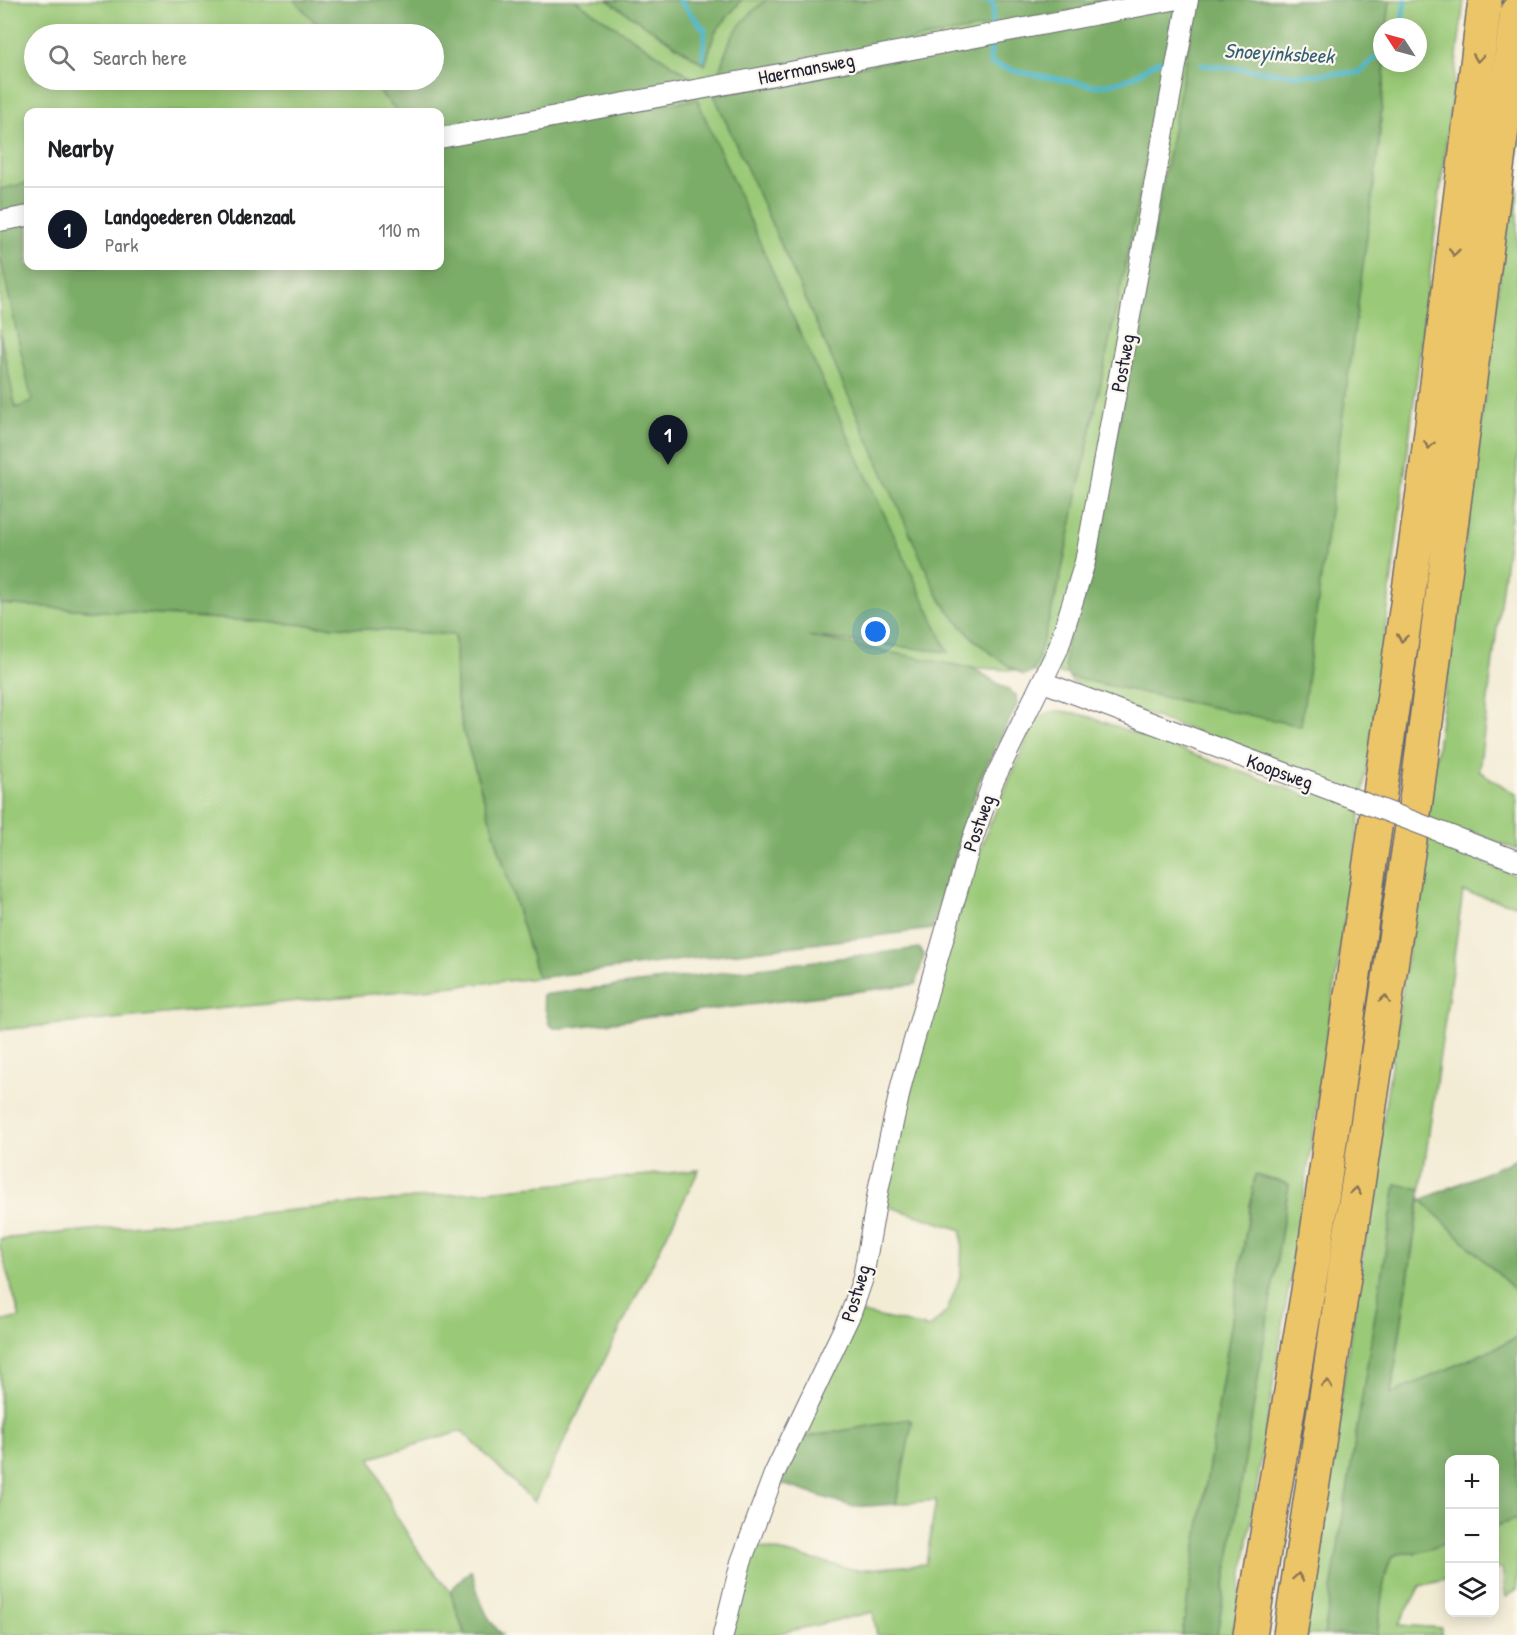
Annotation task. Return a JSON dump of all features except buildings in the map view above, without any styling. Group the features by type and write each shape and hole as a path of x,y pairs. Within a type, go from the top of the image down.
{"highway":[{"path":"1250,1635 1313,1261 1427,464 1485,0"},
{"path":"1290,1635 1416,800 1517,12"}],"street":[{"name":"Haermansweg","path":"444,137 1173,0"},
{"name":"Postweg","path":"723,1635 741,1562 774,1474 851,1313 863,1278 879,1186 902,1082 942,938 993,783 1013,736 1043,682 1073,607 1085,562 1188,0"},
{"path":"0,221 24,217"},
{"name":"Koopsweg","path":"1043,682 1517,861"}],"green space":[{"path":"0,0 1382,0 1382,18 1373,18 1373,72 1380,72 1378,155 1384,72 1427,72 1427,18 1388,18 1390,0 1464,0 1373,728 1308,1167 1233,1635 1217,1635 1289,1184 1255,1175 1182,1635 877,1635 873,1612 772,1635 728,1635 753,1545 856,1570 926,1564 936,1500 896,1504 912,1421 800,1438 858,1312 930,1328 947,1311 961,1274 962,1230 884,1205 892,1159 947,949 987,831 1034,723 1046,714 1059,711 1087,716 1311,797 1315,774 1093,695 1072,682 1069,677 1188,702 1081,675 0,601"},
{"path":"294,0 575,0 696,80 444,127 444,108 394,108 377,90 444,90 444,24 317,24"},
{"path":"607,0 742,0 715,32 705,65"},
{"path":"766,0 1130,0 718,76 734,33 747,17"},
{"path":"1197,0 1390,0 1388,18 1373,18 1373,72 1384,72 1378,155 1301,726 1069,677 1065,656 1067,643 1090,579"},
{"path":"1176,6 1059,584 1036,665 1031,673 1023,675 975,640 937,594 714,95"},
{"path":"697,99 786,302 948,652 808,636 975,669 1016,695 1017,705 980,779 932,929 538,978 463,730 456,694 455,635 0,604 0,333 16,408 32,402 0,256 0,224 24,220 24,270 444,270 444,142"},
{"path":"1517,136 1517,470 1479,771 1517,795 1517,850 1470,831 1466,855 1517,876 1517,905 1463,892 1421,1189 1396,1185 1324,1635 1303,1635 1362,1261 1444,699"},
{"path":"24,184 24,207 0,212 0,189"},
{"path":"0,604 455,635 456,694 463,730 538,978 0,1030"},
{"path":"919,948 924,955 916,984 565,1028 554,1028 549,1024 542,995"},
{"path":"1517,1159 1517,1292 1421,1200"},
{"path":"699,1170 534,1502 462,1431 371,1458 395,1514 420,1554 450,1591 465,1635 0,1635 0,1322 20,1317 0,1248 0,1239"},
{"path":"1255,1175 1289,1184 1217,1635 1182,1635"},
{"path":"1396,1184 1421,1189 1391,1394 1517,1338 1517,1519 1499,1525 1499,1455 1445,1455 1445,1543 1416,1553 1398,1554 1391,1560 1385,1579 1377,1635 1324,1635"},
{"path":"1420,1199 1517,1292 1517,1338 1391,1395"},
{"path":"909,1419 912,1424 896,1504 854,1507 779,1483 800,1438"},
{"path":"1517,1519 1517,1590 1506,1597 1502,1568 1499,1569 1499,1525"},
{"path":"1445,1543 1445,1580 1420,1586 1399,1625 1442,1628 1442,1635 1377,1635 1385,1579 1391,1560 1398,1554 1423,1551"},
{"path":"471,1570 486,1613 496,1629 503,1635 465,1635 450,1591"}],"waterway":[{"name":"Snoeyinksbeek","path":"679,0 705,30 703,59"},
{"name":"Snoeyinksbeek","path":"977,0 991,1 994,5 992,26"},
{"name":"Snoeyinksbeek","path":"1402,18 1405,0"},
{"name":"Snoeyinksbeek","path":"991,41 990,63 1019,72 1096,86 1125,80 1153,64 1165,61"},
{"name":"Snoeyinksbeek","path":"1202,65 1299,75 1358,73 1373,60"}],"place":[{"name":"Landgoederen Oldenzaal","path":"668,465"}]}
